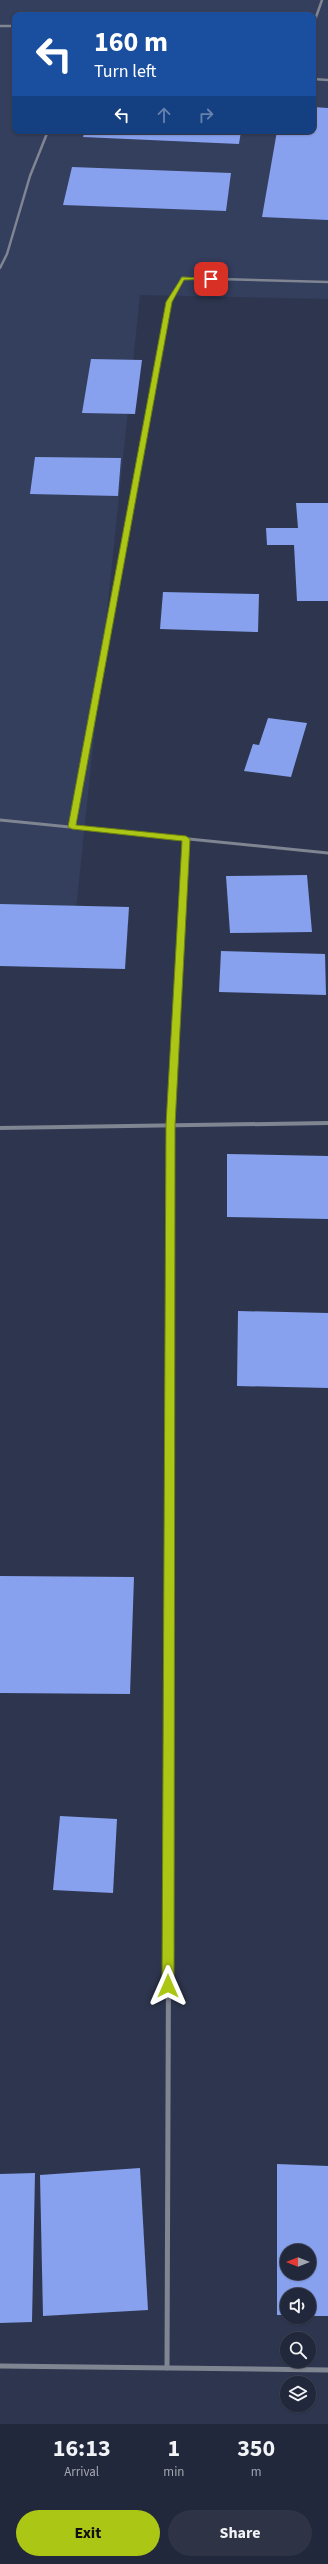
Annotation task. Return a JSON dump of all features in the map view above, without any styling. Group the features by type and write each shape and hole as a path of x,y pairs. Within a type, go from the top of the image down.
{"street":[{"path":"316,15 322,0"},
{"path":"0,26 12,26"},
{"path":"316,79 328,80"},
{"path":"0,268 7,254 30,176 47,134"},
{"path":"72,827 169,302 182,278 328,282"},
{"path":"0,820 328,853"},
{"path":"167,2368 171,1125 186,839"},
{"path":"0,1128 328,1123"},
{"path":"0,2366 328,2370"}],"shaded area":[{"path":"0,0 328,0 328,299 140,295 74,929 0,927"}],"building":[{"path":"316,107 328,108 328,220 262,217 276,134 316,134"},
{"path":"84,134 241,134 239,144 83,137"},
{"path":"72,167 231,173 226,211 63,205"},
{"path":"91,359 142,360 135,414 82,413"},
{"path":"35,457 121,458 118,496 30,494"},
{"path":"296,503 328,503 328,601 297,601 294,545 267,545 266,528 298,528"},
{"path":"163,592 259,594 258,632 160,629"},
{"path":"268,718 307,723 291,777 244,771 253,744 259,745"},
{"path":"307,875 312,932 230,933 226,876"},
{"path":"0,904 129,907 125,969 0,966"},
{"path":"221,951 325,954 326,995 219,992"},
{"path":"227,1154 328,1156 328,1219 227,1217"},
{"path":"238,1311 328,1313 328,1388 237,1386"},
{"path":"0,1576 134,1577 130,1694 0,1693"},
{"path":"60,1816 117,1819 113,1893 53,1890"},
{"path":"277,2164 328,2166 328,2316 316,2316 316,2288 280,2288 280,2315 277,2315"},
{"path":"140,2168 148,2310 43,2316 40,2175"},
{"path":"35,2173 32,2322 0,2323 0,2174"}],"route":[{"path":"168,1986 171,1125 186,839 72,827 169,302 182,278 211,279"}]}
